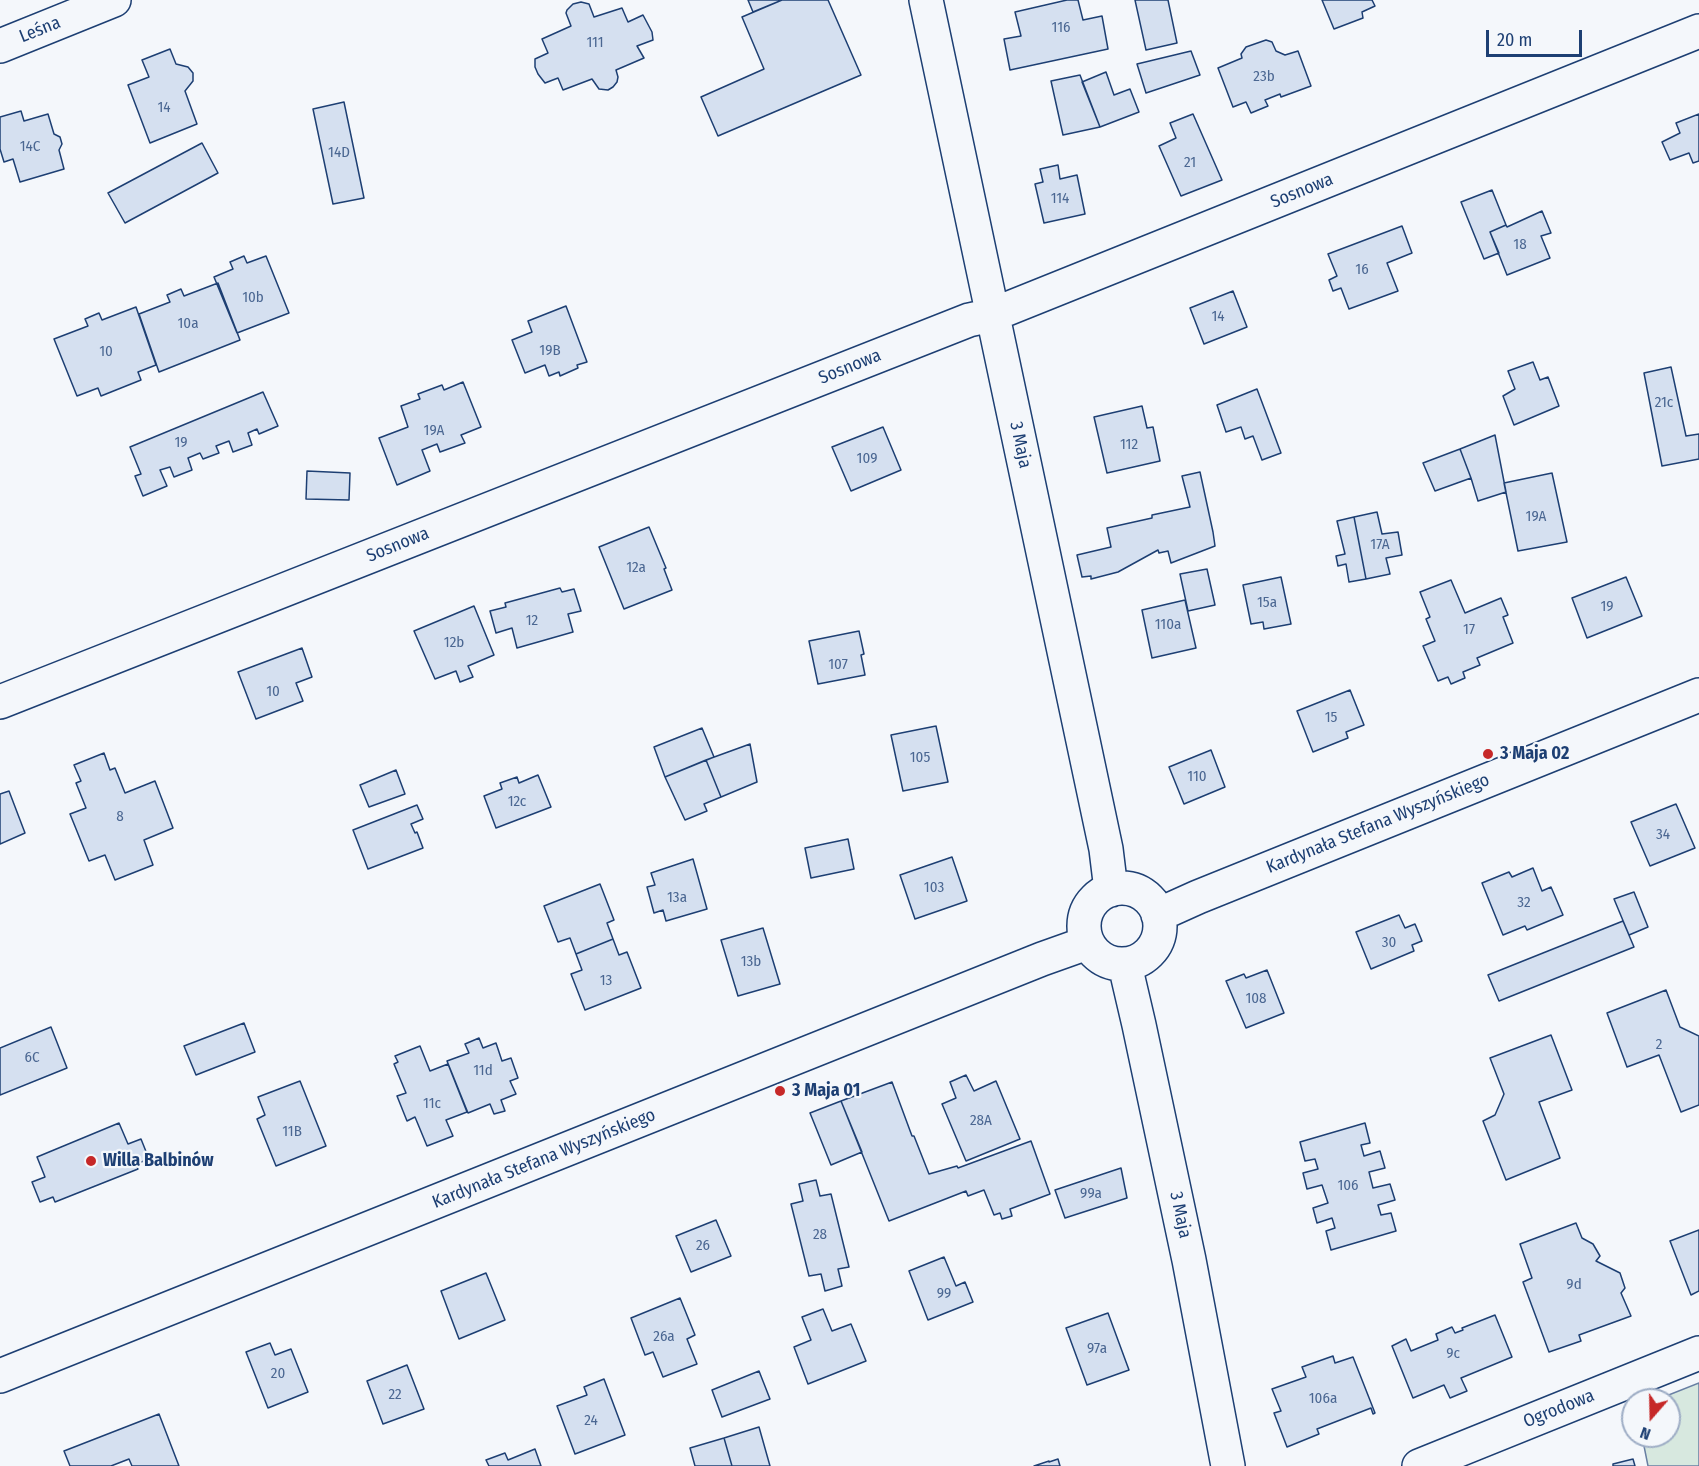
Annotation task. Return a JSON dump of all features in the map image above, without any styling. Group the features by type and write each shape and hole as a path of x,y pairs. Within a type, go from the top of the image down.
{"street":[{"name":"Leśna","path":"0,46 114,0"},
{"name":"3 Maja","path":"926,0 1106,849 1111,891"},
{"name":"Sosnowa","path":"0,702 969,320 992,315 1699,31"},
{"name":"Kardynała Stefana Wyszyńskiego","path":"1158,915 1699,695"},
{"path":"1122,888 1134,890 1153,904 1158,915 1160,932 1153,949 1144,957 1125,965 1100,957 1088,943 1084,926 1086,915 1100,896 1111,891 1122,888"},
{"name":"Kardynała Stefana Wyszyńskiego","path":"0,1376 1042,959 1088,943"},
{"name":"3 Maja","path":"1125,965 1189,1260 1228,1466"},
{"name":"Ogrodowa","path":"1419,1466 1699,1353"}],"shaded area":[{"path":"1699,1383 1699,1466 1648,1466 1644,1448 1681,1448 1681,1390"}],"building":[{"path":"748,0 782,0 753,12"},
{"path":"782,0 828,0 861,75 718,136 701,97 764,69 742,17"},
{"path":"1067,0 1078,0 1083,20 1102,16 1108,49 1010,70 1004,39 1021,36 1015,12"},
{"path":"1135,0 1168,0 1177,43 1146,50"},
{"path":"1322,0 1372,0 1375,6 1362,12 1363,18 1334,29"},
{"path":"581,2 589,4 594,17 622,8 628,22 643,15 652,32 653,40 637,46 644,58 616,70 617,82 608,90 599,89 592,79 563,90 558,78 545,83 535,67 535,59 548,53 542,39 571,26 567,10 573,4"},
{"path":"1266,40 1272,42 1276,51 1285,55 1298,51 1311,86 1265,100 1268,106 1251,113 1246,102 1233,107 1218,68 1242,58 1241,54 1246,47"},
{"path":"170,49 176,64 188,67 193,73 193,81 185,91 197,124 150,143 128,85 149,77 142,60"},
{"path":"1191,51 1200,75 1146,93 1137,64"},
{"path":"1106,72 1114,95 1130,89 1139,112 1100,127 1082,82"},
{"path":"1080,75 1100,127 1063,135 1051,81"},
{"path":"344,102 364,198 333,204 313,109"},
{"path":"21,111 24,121 48,114 54,134 60,137 62,144 59,150 64,169 20,182 13,159 4,162 0,149 0,117"},
{"path":"1193,114 1222,180 1181,196 1159,146 1176,138 1170,123"},
{"path":"1699,114 1699,161 1693,163 1689,153 1670,160 1662,142 1680,133 1676,123"},
{"path":"202,143 218,173 125,223 108,193"},
{"path":"1058,165 1060,179 1077,175 1085,214 1044,223 1035,184 1043,182 1040,169"},
{"path":"1492,190 1506,225 1490,232 1499,253 1484,259 1461,202"},
{"path":"1542,211 1551,233 1541,236 1550,258 1507,275 1490,232"},
{"path":"1402,226 1412,253 1387,263 1398,291 1349,309 1341,288 1333,291 1329,280 1337,276 1328,254"},
{"path":"244,256 247,263 266,256 289,313 237,333 214,277 233,269 230,262"},
{"path":"218,283 240,340 159,372 139,314 170,302 167,295 181,289 184,296"},
{"path":"1233,291 1247,327 1204,344 1190,308"},
{"path":"566,306 587,362 577,365 578,368 560,376 559,372 549,376 545,365 525,373 512,340 532,332 528,321"},
{"path":"136,307 156,365 138,372 141,380 101,396 98,388 77,396 54,339 88,326 85,319 99,313 102,320"},
{"path":"1533,362 1540,380 1548,377 1559,406 1514,425 1503,396 1515,389 1508,371"},
{"path":"1671,367 1686,436 1699,434 1699,459 1662,466 1644,373"},
{"path":"463,382 481,427 461,435 465,443 440,452 437,444 422,450 430,471 397,485 379,438 408,427 401,406 420,399 418,394 442,385 444,390"},
{"path":"1257,389 1281,453 1262,460 1253,436 1245,439 1241,427 1226,432 1217,405"},
{"path":"263,392 278,426 259,434 257,429 248,433 252,445 233,452 229,441 216,446 219,453 203,459 200,453 188,458 192,470 174,477 170,467 160,470 167,486 143,496 135,476 141,474 130,447"},
{"path":"1142,406 1147,428 1153,427 1160,461 1107,473 1094,417"},
{"path":"883,427 901,470 851,491 832,447"},
{"path":"1495,435 1506,492 1478,501 1460,449"},
{"path":"1460,449 1471,478 1435,491 1423,463"},
{"path":"307,471 350,473 349,500 306,499"},
{"path":"1200,472 1215,546 1171,563 1168,551 1159,553 1158,550 1118,572 1091,579 1091,576 1082,577 1077,555 1111,547 1107,528 1190,507 1182,476"},
{"path":"1552,473 1567,542 1518,551 1504,483"},
{"path":"1377,512 1382,534 1398,532 1402,555 1386,558 1390,574 1366,579 1354,517"},
{"path":"1354,517 1366,579 1349,582 1346,564 1338,566 1336,556 1345,554 1337,521"},
{"path":"649,527 666,568 664,569 672,590 624,609 599,547"},
{"path":"1207,569 1215,605 1188,611 1180,574"},
{"path":"1281,577 1291,624 1264,629 1263,622 1251,624 1243,585"},
{"path":"1626,577 1642,616 1587,638 1572,598"},
{"path":"1451,580 1465,613 1501,598 1508,615 1503,617 1513,643 1477,658 1480,665 1463,672 1465,678 1451,684 1448,677 1438,681 1423,646 1435,641 1426,619 1430,617 1420,592"},
{"path":"560,588 562,592 574,589 581,611 568,614 573,632 517,648 512,628 496,633 490,611 506,607 505,603"},
{"path":"1185,600 1196,648 1152,658 1142,610"},
{"path":"474,606 494,655 468,666 473,677 460,682 456,671 435,679 414,631"},
{"path":"859,631 864,654 861,655 865,675 818,684 809,641"},
{"path":"302,648 312,677 296,683 303,701 256,719 238,672"},
{"path":"1350,690 1364,725 1346,732 1348,738 1313,752 1297,711"},
{"path":"936,726 948,782 903,791 891,735"},
{"path":"702,728 714,757 665,777 654,747"},
{"path":"750,744 757,782 721,797 706,760"},
{"path":"1211,750 1225,787 1184,804 1169,767"},
{"path":"104,753 110,770 115,768 125,793 155,781 173,828 144,840 153,865 115,880 105,855 89,861 70,814 86,808 76,783 81,781 74,765"},
{"path":"706,760 721,797 704,804 707,811 685,820 665,777"},
{"path":"396,770 405,794 369,807 360,785"},
{"path":"538,775 551,807 496,828 484,796 502,789 500,783 517,777 519,783"},
{"path":"9,791 25,833 0,844 0,794"},
{"path":"1676,804 1695,848 1650,866 1631,822"},
{"path":"417,805 423,819 411,824 423,848 368,869 353,830"},
{"path":"848,839 854,869 811,878 805,848"},
{"path":"952,857 967,901 915,919 900,875"},
{"path":"693,859 707,909 666,921 663,910 654,913 647,887 655,885 651,873"},
{"path":"1533,868 1542,891 1551,887 1563,915 1527,930 1525,926 1503,935 1482,883 1509,872 1512,877"},
{"path":"600,884 614,920 607,923 613,939 576,954 570,938 558,942 544,906"},
{"path":"1634,892 1648,927 1629,935 1614,899"},
{"path":"1399,915 1405,928 1415,924 1422,941 1412,945 1414,951 1371,969 1356,932"},
{"path":"1623,921 1634,947 1499,1001 1488,975"},
{"path":"763,928 780,984 738,996 721,940"},
{"path":"613,939 619,955 627,952 641,988 585,1010 571,974 582,970 576,954"},
{"path":"1267,970 1284,1013 1246,1028 1226,981 1244,974 1246,978"},
{"path":"1666,990 1680,1027 1699,1036 1699,1105 1681,1112 1659,1055 1627,1067 1607,1013"},
{"path":"244,1023 255,1052 196,1075 184,1046"},
{"path":"51,1027 67,1068 0,1095 0,1048"},
{"path":"1551,1035 1572,1090 1539,1102 1560,1158 1506,1180 1483,1121 1495,1115 1504,1094 1490,1058"},
{"path":"479,1038 483,1048 496,1043 502,1061 511,1058 518,1078 510,1081 516,1094 501,1100 505,1111 494,1114 490,1104 468,1113 447,1061 469,1053 465,1044"},
{"path":"420,1046 430,1071 448,1064 467,1112 446,1120 453,1136 427,1146 415,1117 407,1121 397,1096 406,1093 394,1064 398,1062 395,1056"},
{"path":"966,1075 974,1091 996,1081 1020,1139 966,1161 942,1104 956,1098 950,1082"},
{"path":"300,1081 326,1146 276,1166 257,1119 265,1115 258,1097"},
{"path":"892,1082 929,1174 957,1166 958,1168 1031,1141 1050,1194 1010,1209 1012,1216 1002,1219 1000,1213 994,1215 984,1190 968,1196 966,1191 889,1221 841,1101"},
{"path":"841,1101 862,1152 831,1165 810,1113"},
{"name":"Willa Balbinów","path":"119,1123 128,1144 141,1139 149,1159 136,1164 138,1169 55,1202 53,1197 40,1202 32,1182 45,1177 37,1157"},
{"path":"1365,1123 1370,1143 1361,1145 1364,1156 1380,1151 1385,1168 1369,1172 1373,1188 1390,1184 1395,1200 1378,1205 1381,1215 1391,1213 1396,1231 1331,1250 1326,1231 1335,1228 1332,1218 1317,1223 1313,1208 1328,1203 1322,1185 1307,1189 1303,1173 1318,1169 1315,1159 1305,1161 1300,1142"},
{"path":"1121,1168 1127,1198 1065,1218 1055,1190"},
{"path":"816,1180 820,1196 831,1194 849,1267 838,1269 842,1286 825,1291 821,1274 809,1276 791,1204 803,1201 799,1184"},
{"path":"716,1220 731,1256 691,1272 676,1236"},
{"path":"1576,1223 1582,1238 1593,1244 1600,1256 1596,1261 1620,1273 1625,1288 1621,1293 1631,1316 1579,1335 1581,1341 1549,1352 1523,1282 1532,1278 1520,1244"},
{"path":"1699,1230 1699,1291 1691,1295 1670,1241"},
{"path":"944,1257 956,1286 965,1282 973,1302 928,1320 909,1271"},
{"path":"486,1273 505,1320 459,1339 441,1291"},
{"path":"680,1298 695,1335 687,1339 697,1364 663,1377 653,1352 645,1355 631,1318"},
{"path":"823,1309 832,1331 851,1324 866,1361 808,1384 794,1347 811,1340 802,1317"},
{"path":"1108,1313 1129,1370 1087,1385 1066,1328"},
{"path":"1495,1315 1512,1357 1461,1378 1467,1391 1450,1398 1444,1385 1413,1398 1392,1346 1406,1339 1411,1351 1438,1340 1436,1334 1452,1327 1455,1333"},
{"path":"270,1343 275,1355 291,1349 308,1392 268,1408 246,1352"},
{"path":"1333,1356 1335,1363 1353,1357 1375,1413 1373,1414 1371,1408 1317,1429 1319,1434 1287,1447 1274,1413 1281,1411 1272,1389 1306,1377 1302,1367"},
{"path":"407,1365 424,1409 383,1424 367,1381"},
{"path":"759,1371 770,1399 722,1417 712,1390"},
{"path":"604,1379 625,1435 575,1454 557,1406 587,1395 584,1387"},
{"path":"159,1414 179,1466 132,1466 129,1459 111,1466 70,1466 64,1451"},
{"path":"759,1427 770,1466 732,1466 724,1438"},
{"path":"724,1438 732,1466 695,1466 690,1448"},
{"path":"535,1449 541,1466 489,1466 486,1460 505,1453 508,1460"},
{"path":"1058,1459 1060,1466 1034,1466 1049,1461"},
{"path":"1633,1459 1635,1466 1613,1466 1613,1464"}],"place":[{"name":"3 Maja 02","path":"1488,754"},
{"name":"3 Maja 01","path":"780,1091"},
{"name":"Willa Balbinów","path":"91,1161"}]}
